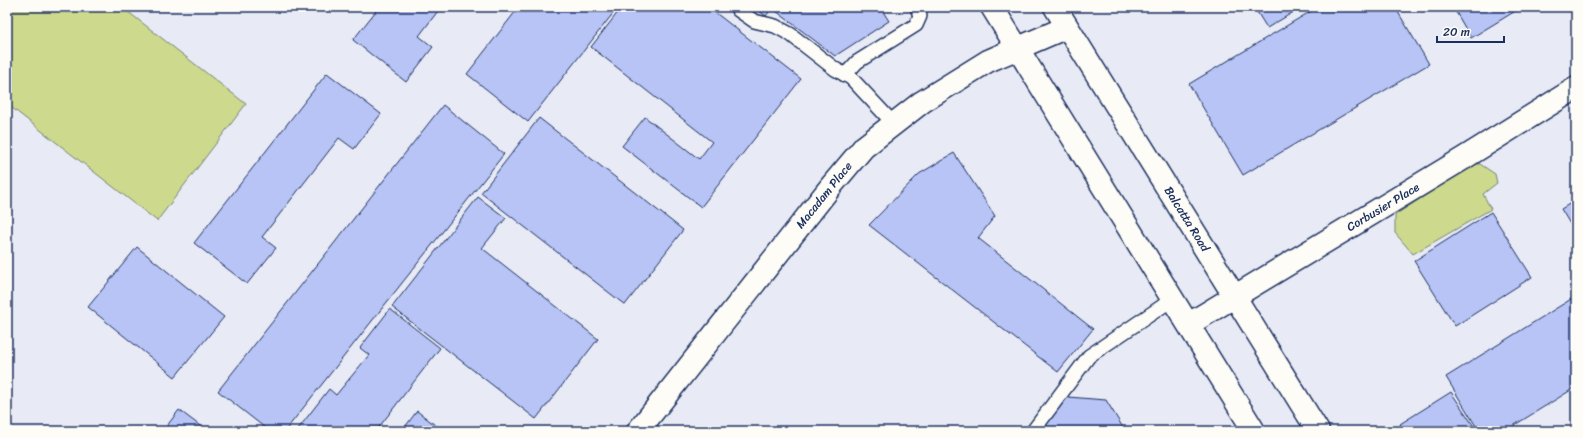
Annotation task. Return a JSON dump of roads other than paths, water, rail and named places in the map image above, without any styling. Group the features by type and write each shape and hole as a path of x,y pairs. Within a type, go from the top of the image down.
{"street":[{"path":"992,7 1254,431"},
{"name":"Balcatta Road","path":"1055,7 1318,431"},
{"name":"Macadam Place","path":"638,431 832,184 864,147 922,102 988,61 1017,47 1067,27"},
{"name":"Corbusier Place","path":"1189,324 1576,88"}],"lane":[{"path":"844,75 856,62 916,25 920,16 917,7"},
{"path":"738,10 754,21 775,26 790,34 844,75 851,78 894,124"},
{"path":"1033,431 1088,356 1172,299"}]}
